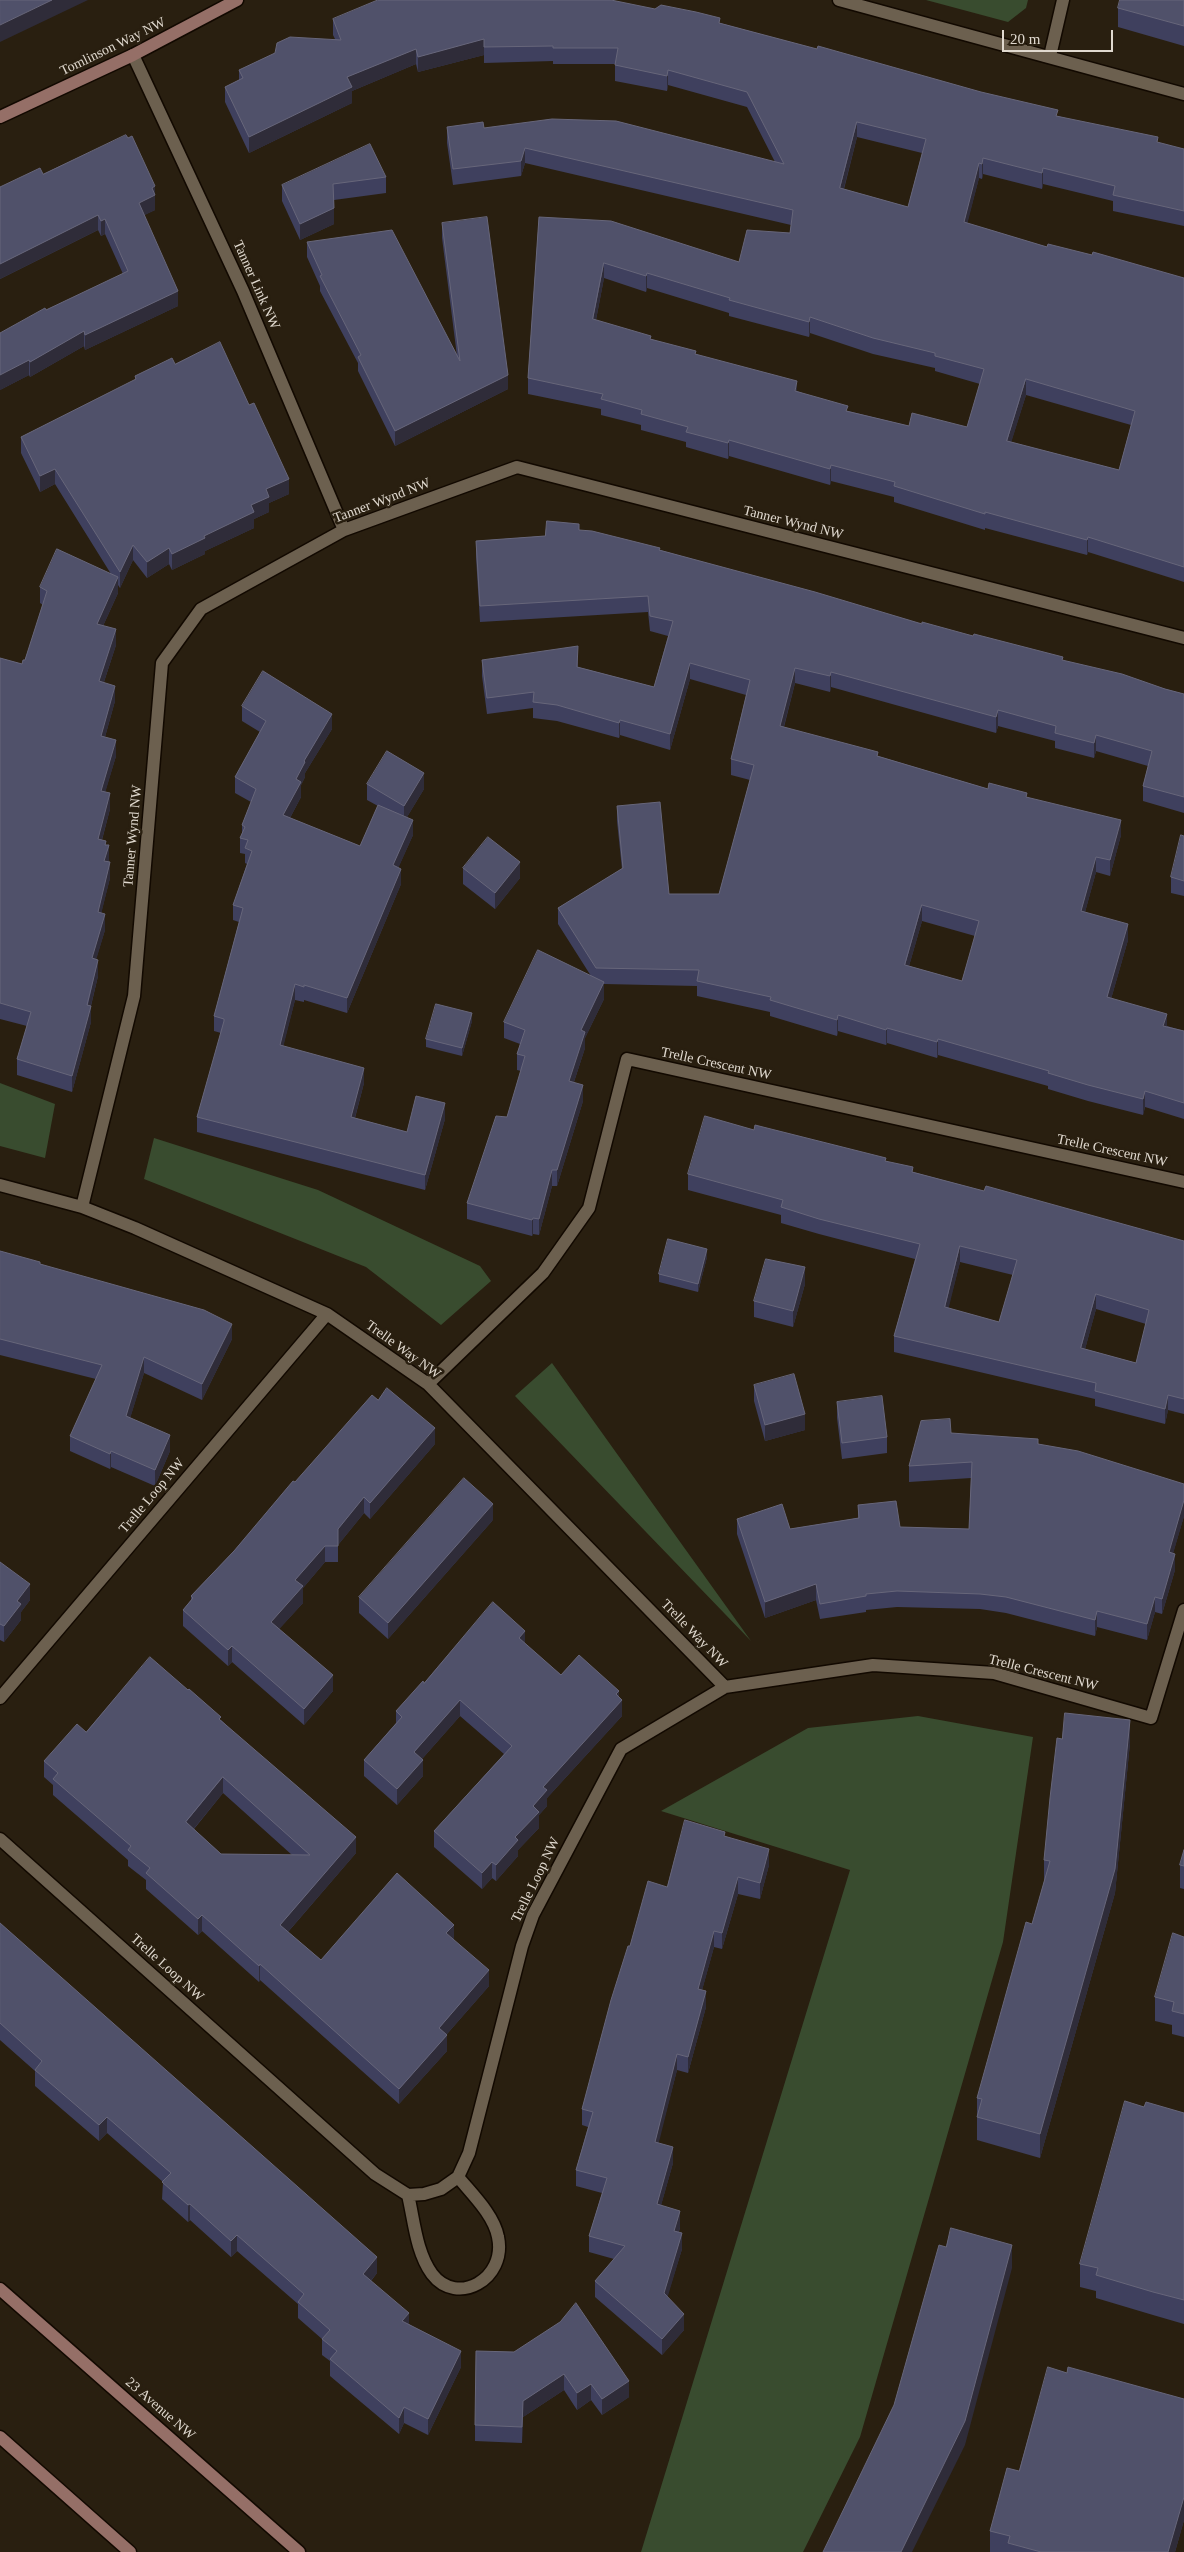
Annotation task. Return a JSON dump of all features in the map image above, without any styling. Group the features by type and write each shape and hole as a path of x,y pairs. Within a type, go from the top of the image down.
{"main road":[{"name":"Tomlinson Way NW","path":"0,117 132,55 237,0"},
{"name":"23 Avenue NW","path":"0,2288 299,2552"},
{"path":"0,2437 130,2552"}],"street":[{"path":"838,0 1050,56 1184,94"},
{"path":"1050,56 1063,0"},
{"name":"Tanner Link NW","path":"132,55 243,291 344,530"},
{"name":"Tanner Wynd NW","path":"82,1207 134,996 162,663 201,609 344,530 517,467 1184,638"},
{"name":"Trelle Crescent NW","path":"428,1384 543,1273 589,1208 626,1059 1184,1182"},
{"name":"Trelle Way NW","path":"0,1185 82,1207 135,1228 326,1314 428,1384 725,1688"},
{"name":"Trelle Loop NW","path":"0,1698 326,1314"},
{"name":"Trelle Crescent NW","path":"725,1688 873,1664 985,1672 1151,1718 1184,1610"},
{"name":"Trelle Loop NW","path":"458,2177 469,2153 522,1946 533,1915 621,1749 725,1688"},
{"name":"Trelle Loop NW","path":"0,1839 375,2174 408,2195"},
{"path":"458,2177 494,2224 498,2236 497,2264 491,2274 480,2284 467,2288 455,2287 434,2276 421,2251 408,2195 424,2194 441,2189 458,2177"}],"green space":[{"path":"926,0 1028,0 1026,8 1008,22"},
{"path":"0,1083 55,1104 45,1158 0,1146"},
{"path":"154,1138 318,1190 480,1266 491,1281 441,1325 366,1267 144,1179"},
{"path":"552,1363 751,1641 515,1396"},
{"path":"918,1716 1033,1737 1003,1942 860,2437 803,2552 641,2552 850,1870 661,1811 808,1728"}],"building":[{"path":"0,0 52,0 0,25"},
{"path":"378,0 611,0 655,9 661,5 720,18 719,23 817,49 818,46 981,92 1058,110 1056,116 1158,137 1157,142 1184,149 1184,211 1113,195 1115,186 1043,168 1042,173 983,158 982,164 979,163 964,222 1047,247 1048,244 1092,255 1093,252 1184,278 1184,567 1088,537 1087,540 985,512 985,514 894,486 895,482 831,465 830,469 729,440 728,443 686,432 688,427 641,414 642,410 601,399 603,394 528,378 539,217 611,221 739,262 747,230 790,233 793,210 525,148 521,161 453,169 447,127 483,122 484,128 552,119 616,121 784,164 747,92 668,70 667,76 615,65 618,48 553,48 553,46 484,47 484,39 418,57 416,49 347,77 352,87 249,137 225,87 243,78 239,70 275,53 277,43 290,37 341,40 333,19","holes":["857,122 926,139 908,207 840,188","604,263 646,276 647,273 730,298 729,300 809,322 810,317 873,338 935,353 935,356 984,369 967,427 912,413 909,426 846,411 848,406 795,391 797,381 695,354 696,351 650,339 651,336 593,319","1026,379 1135,411 1119,470 1007,441"]},
{"path":"1120,0 1184,0 1184,26 1118,8"},
{"path":"126,135 128,138 132,136 155,186 152,188 155,195 139,203 178,291 85,335 84,331 30,362 29,360 0,375 0,333 45,308 46,310 128,271 105,219 101,221 98,215 0,264 0,187 40,168 43,174"},
{"path":"370,144 386,177 333,184 334,208 300,224 282,185"},
{"path":"487,217 508,375 395,431 358,357 361,355 320,276 322,275 307,242 392,230 460,361 442,223"},
{"path":"220,342 249,405 254,403 289,479 266,489 269,497 251,505 254,512 172,554 169,548 147,562 133,545 120,572 55,469 40,476 21,437 136,379 135,376 172,358 175,364"},
{"path":"547,521 579,524 579,530 592,531 660,548 659,550 815,592 922,624 922,622 973,636 974,634 1063,657 1062,660 1122,674 1184,694 1184,797 1143,786 1152,751 1096,735 1094,743 1055,733 1056,726 998,710 996,717 831,672 830,676 795,668 780,726 878,752 877,756 988,789 989,783 1027,793 1026,797 1121,820 1110,860 1096,857 1081,911 1128,924 1107,997 1167,1014 1163,1026 1184,1031 1184,1103 1145,1091 1143,1099 1088,1085 1048,1073 1049,1071 938,1039 937,1042 887,1028 886,1030 838,1015 837,1020 770,1000 771,997 697,981 699,970 596,968 558,908 623,868 617,806 660,802 669,894 719,894 754,765 731,759 750,680 690,663 670,734 620,720 619,723 557,705 533,702 534,692 487,698 482,660 578,646 577,667 654,687 673,621 650,616 648,596 480,606 476,541 545,536","holes":["922,905 979,921 962,981 905,965"]},
{"path":"57,549 118,577 97,624 116,629 99,681 115,686 101,736 116,740 101,791 110,793 98,839 106,841 105,845 109,845 104,861 110,862 98,912 105,914 92,958 98,960 87,1005 91,1006 72,1076 17,1059 31,1012 0,1003 0,658 22,664 23,660 25,660 47,591 40,587"},
{"path":"263,671 332,714 304,761 296,779 301,782 283,815 360,846 378,805 413,820 393,865 401,869 347,998 295,984 280,1045 364,1068 351,1117 407,1132 416,1096 445,1103 425,1175 197,1117 224,1021 224,1019 214,1016 243,908 233,905 252,851 245,848 248,840 240,838 245,827 242,825 256,789 235,777 266,721 242,706"},
{"path":"387,751 424,773 404,806 367,784"},
{"path":"1181,835 1184,836 1184,881 1171,877"},
{"path":"488,837 520,862 495,893 463,868"},
{"path":"538,950 604,982 581,1030 585,1032 569,1081 583,1085 557,1170 552,1170 539,1219 533,1218 532,1220 467,1203 496,1116 507,1117 525,1056 517,1054 525,1030 504,1022"},
{"path":"436,1004 472,1013 462,1048 426,1039"},
{"path":"705,1116 754,1130 755,1125 886,1158 885,1161 913,1167 912,1172 984,1191 986,1186 1184,1241 1184,1399 1168,1395 1165,1409 1095,1391 1096,1383 894,1336 920,1244 819,1219 781,1207 783,1200 688,1174","holes":["960,1246 1017,1260 999,1322 945,1307","1096,1294 1149,1310 1136,1363 1081,1348"]},
{"path":"668,1239 707,1249 698,1284 659,1274"},
{"path":"0,1251 204,1310 232,1324 202,1384 144,1357 126,1416 170,1435 155,1470 111,1451 110,1454 70,1436 102,1365 0,1339"},
{"path":"766,1259 805,1267 793,1311 754,1301"},
{"path":"794,1374 805,1414 765,1425 754,1385"},
{"path":"387,1388 435,1428 370,1503 364,1497 338,1529 338,1546 325,1546 295,1580 303,1586 271,1622 333,1675 304,1709 232,1646 228,1650 183,1610 193,1598 191,1596 234,1551 293,1481 295,1482 372,1395 378,1400"},
{"path":"882,1396 887,1437 842,1443 837,1402"},
{"path":"950,1419 951,1433 1038,1439 1038,1444 1078,1451 1184,1484 1184,1500 1169,1552 1175,1554 1162,1599 1155,1597 1147,1624 1097,1611 1095,1620 1006,1597 980,1594 897,1591 866,1594 866,1596 820,1604 816,1584 765,1602 737,1519 782,1504 790,1529 859,1518 858,1505 896,1501 900,1527 969,1529 972,1462 909,1466 921,1421"},
{"path":"464,1478 493,1504 388,1623 359,1597"},
{"path":"0,1562 30,1584 17,1601 21,1604 4,1626 0,1624"},
{"path":"493,1602 525,1631 519,1638 561,1675 579,1655 619,1691 616,1694 622,1700 543,1787 547,1790 533,1806 539,1812 515,1837 518,1840 496,1865 492,1862 482,1873 434,1831 512,1746 460,1700 414,1752 423,1760 397,1789 364,1760 402,1717 396,1711 423,1681 424,1683"},
{"path":"150,1657 189,1689 221,1717 219,1719 356,1837 280,1925 321,1960 397,1873 454,1925 446,1933 489,1970 439,2028 447,2035 399,2089 260,1964 259,1966 202,1915 198,1919 146,1873 150,1868 128,1850 131,1846 53,1779 58,1773 44,1761 77,1724 86,1732","holes":["223,1777 310,1855 221,1854 186,1822"]},
{"path":"1065,1713 1130,1720 1115,1869 1040,2134 977,2117 982,2099 977,2098 1026,1922 1032,1924 1050,1861 1044,1860 1050,1798 1057,1738 1062,1739"},
{"path":"685,1820 725,1832 724,1836 769,1849 760,1883 738,1877 722,1933 714,1931 698,1989 706,1991 688,2057 677,2054 655,2142 673,2147 657,2204 680,2211 674,2231 682,2233 664,2293 684,2314 662,2339 595,2281 625,2246 589,2236 607,2178 576,2170 593,2112 582,2109 611,2000 628,1946 630,1946 648,1881 667,1887"},
{"path":"1184,1850 1184,1866 1180,1865"},
{"path":"0,1923 377,2257 363,2274 409,2313 402,2321 461,2351 428,2419 404,2407 399,2418 330,2359 337,2351 322,2339 330,2330 298,2302 304,2294 237,2235 231,2241 162,2182 171,2173 107,2117 99,2125 35,2070 42,2061 0,2023"},
{"path":"1173,1933 1184,1937 1184,2014 1172,2011 1174,2002 1155,1997"},
{"path":"1125,2101 1144,2107 1146,2102 1184,2113 1184,2300 1096,2275 1098,2268 1080,2264"},
{"path":"951,2228 1012,2245 965,2421 901,2552 823,2552 894,2405 939,2245 946,2247"},
{"path":"576,2303 629,2381 602,2399 591,2384 577,2393 564,2374 523,2401 522,2427 475,2425 476,2351 514,2352 560,2322"},
{"path":"1048,2367 1067,2373 1068,2367 1184,2399 1184,2497 1168,2552 1041,2552 1008,2543 1010,2536 990,2531 1007,2468 1019,2471"}]}
